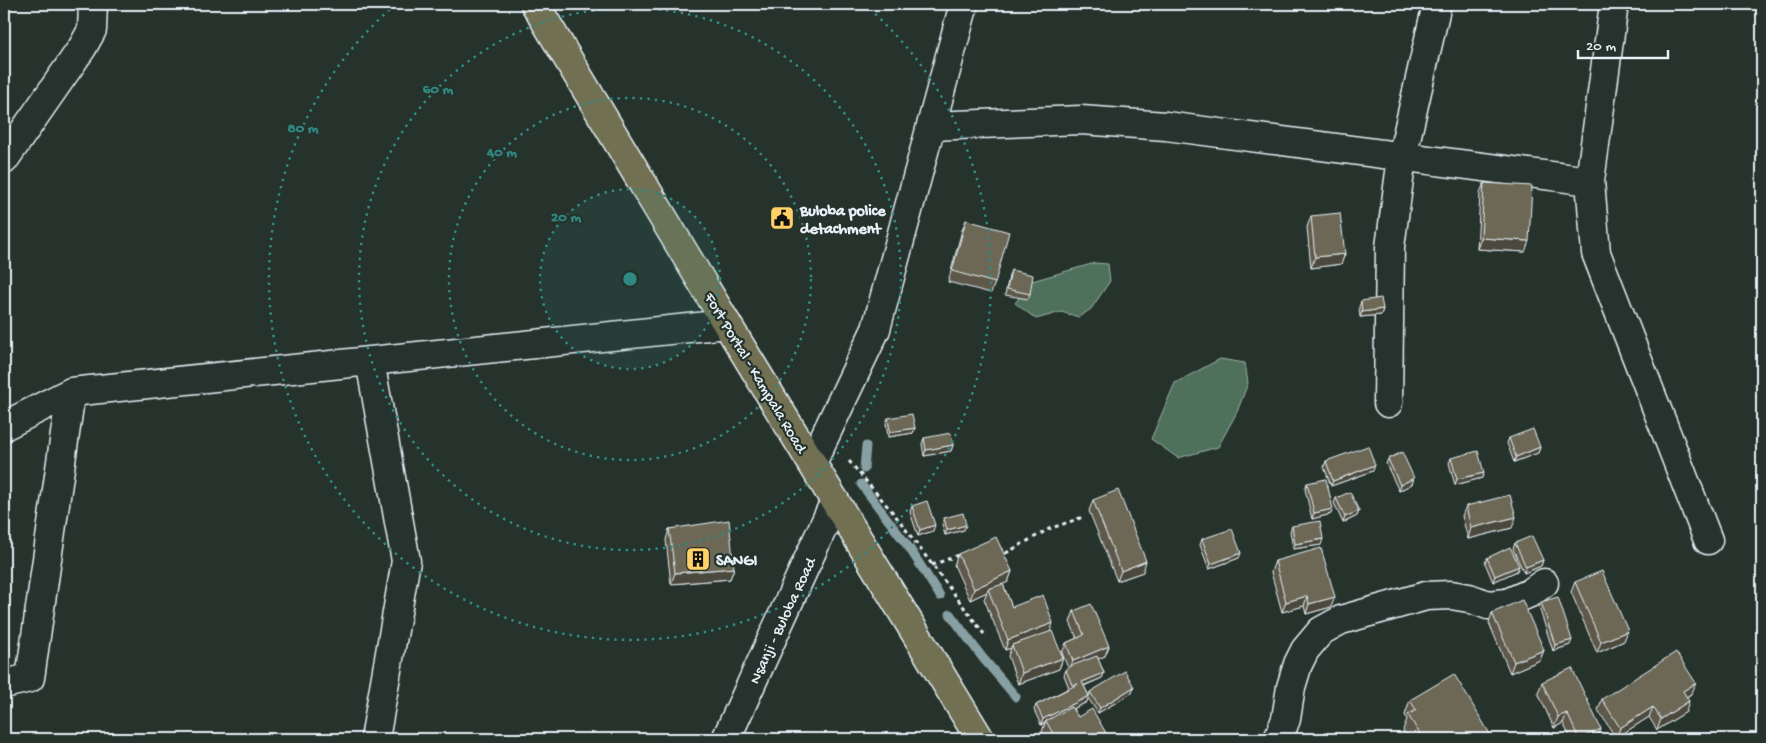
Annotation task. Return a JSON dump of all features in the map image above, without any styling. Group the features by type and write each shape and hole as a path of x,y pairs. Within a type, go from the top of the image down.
{"main road":[{"name":"Fort Portal - Kampala Road","path":"535,4 980,739"}],"street":[{"path":"4,160 82,48 92,30 93,4"},
{"path":"812,463 876,329 964,4"},
{"path":"1388,402 1390,247 1402,157 1437,4"},
{"path":"1614,4 1590,181 1596,253 1708,540"},
{"path":"931,126 1081,120 1166,126 1590,181"},
{"path":"4,426 71,392 727,324"},
{"path":"370,361 406,561 375,739"},
{"path":"4,684 30,678 71,392"},
{"name":"Nsanji - Buloba Road","path":"726,739 835,500"},
{"path":"1278,739 1286,718 1291,686 1298,664 1305,650 1321,631 1341,620 1426,596 1451,595 1469,598 1488,605 1507,603 1530,593 1544,584"}],"path":[{"path":"849,461 895,515 984,634"},
{"path":"993,543 1006,553 1049,529 1083,517"},
{"path":"932,565 967,552"}],"green space":[{"path":"1095,263 1108,264 1110,281 1091,309 1079,317 1061,312 1036,319 1015,303 1032,281"},
{"path":"1220,359 1245,363 1248,383 1237,412 1218,447 1178,458 1151,439 1175,383"}],"building":[{"path":"1484,183 1532,186 1529,241 1481,238"},
{"path":"1340,213 1345,254 1315,257 1311,216"},
{"path":"966,220 1009,232 995,283 952,271"},
{"path":"1011,270 1033,275 1030,294 1007,289"},
{"path":"1381,298 1383,309 1362,312 1361,301"},
{"path":"912,414 915,428 890,432 888,418"},
{"path":"1533,429 1540,447 1516,457 1509,438"},
{"path":"951,433 953,445 926,450 924,438"},
{"path":"1368,446 1375,465 1333,481 1326,461"},
{"path":"1478,451 1484,473 1457,479 1451,458"},
{"path":"1402,452 1414,478 1400,485 1388,459"},
{"path":"1326,479 1333,509 1314,513 1307,483"},
{"path":"1118,490 1146,561 1121,571 1093,500"},
{"path":"1350,492 1359,511 1345,517 1336,498"},
{"path":"1510,495 1516,517 1471,528 1466,506"},
{"path":"927,501 935,525 920,530 912,506"},
{"path":"963,513 966,525 947,530 944,518"},
{"name":"SANGI","path":"729,520 734,568 675,573 669,529"},
{"path":"1320,521 1323,539 1295,544 1292,526"},
{"path":"1232,529 1241,553 1211,564 1202,539"},
{"path":"1532,536 1543,560 1526,567 1515,543"},
{"path":"996,537 1012,571 974,589 958,554"},
{"path":"1510,547 1519,566 1495,576 1487,558"},
{"path":"1321,548 1335,597 1309,604 1307,596 1286,602 1275,561"},
{"path":"1602,571 1628,631 1601,642 1575,582"},
{"path":"1003,584 1012,607 1043,595 1053,623 1008,640 988,589"},
{"path":"1558,597 1572,640 1555,645 1541,602"},
{"path":"1522,600 1544,650 1514,662 1492,613"},
{"path":"1091,604 1109,646 1073,661 1066,643 1084,635 1074,611"},
{"path":"1052,631 1063,658 1022,673 1012,645"},
{"path":"1676,652 1696,683 1683,691 1689,701 1661,719 1653,707 1620,728 1602,699"},
{"path":"1097,656 1104,673 1082,682 1089,696 1043,719 1036,705 1078,684 1072,685 1066,670 1071,666"},
{"path":"1572,668 1601,729 1579,739 1567,713 1558,717 1542,682"},
{"path":"1125,671 1134,687 1100,708 1090,692"},
{"path":"1454,674 1493,739 1423,739 1408,715 1416,710 1410,700"},
{"path":"1071,707 1078,717 1092,709 1106,733 1095,739 1056,739 1046,721"}],"waterway":[{"path":"864,469 866,446"},
{"path":"861,484 910,549 940,596"},
{"path":"950,614 982,657 1016,697"}],"place":[{"name":"Buloba police detachment","path":"782,218"},
{"name":"SANGI","path":"698,559"}]}
